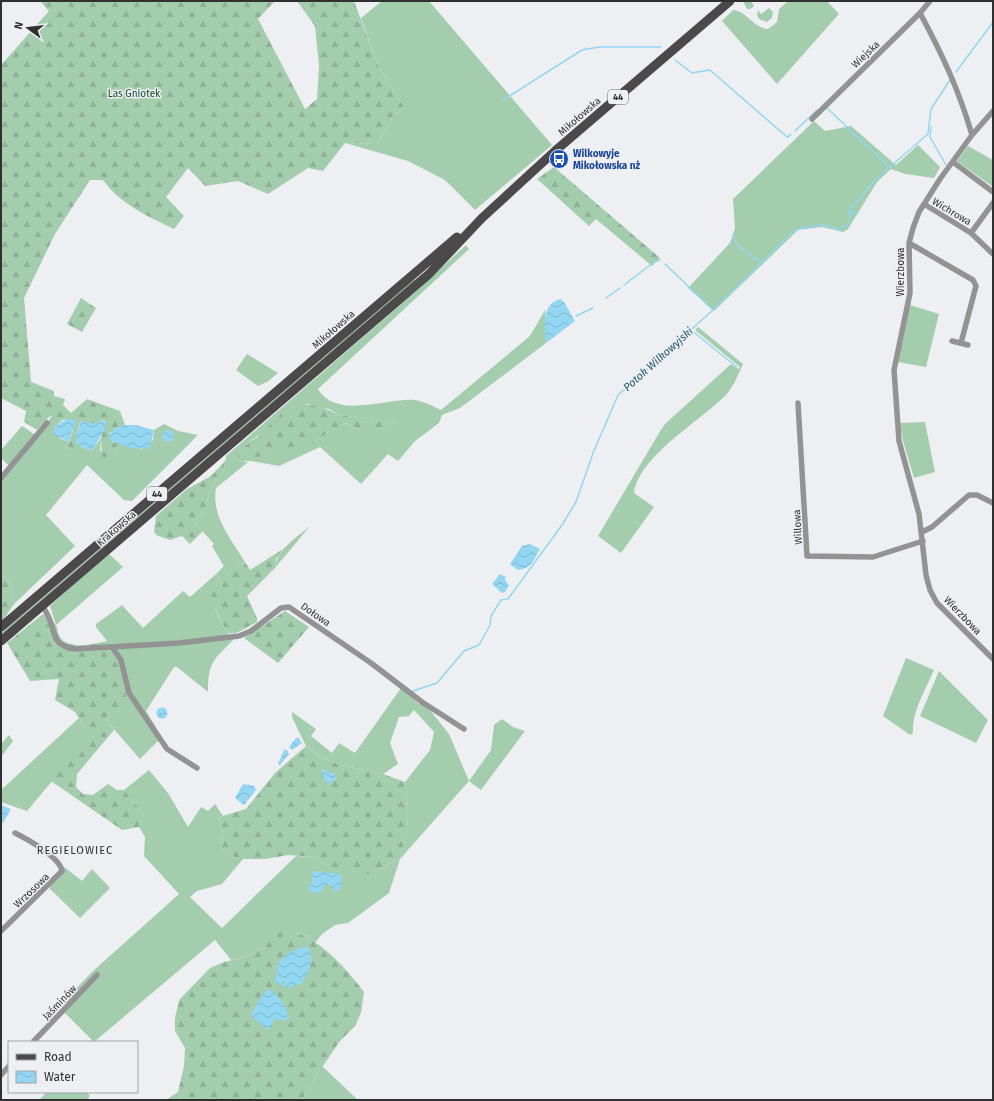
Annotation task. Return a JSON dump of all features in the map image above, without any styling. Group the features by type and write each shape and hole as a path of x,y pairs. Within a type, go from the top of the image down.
{"main road":[{"name":"Mikołowska","path":"299,385 429,274 482,218 555,152 730,1"},
{"name":"Mikołowska","path":"290,380 464,231 482,218"},
{"name":"Krakowska","path":"1,628 290,380"},
{"name":"Krakowska","path":"1,641 299,385"}],"street":[{"name":"Wiejska","path":"812,119 920,13 930,1"},
{"path":"920,13 944,56 964,108 972,135"},
{"name":"Wierzbowa","path":"993,111 972,135 919,212 909,243 910,293 894,370 899,442 919,514 926,575 930,590 937,603 993,659"},
{"path":"953,162 993,192"},
{"name":"Wichrowa","path":"971,233 993,203"},
{"name":"Wichrowa","path":"924,204 971,233 993,254"},
{"path":"909,243 973,280 976,286 960,343"},
{"path":"952,341 968,345"},
{"name":"Willowa","path":"798,403 807,556 873,557 923,541"},
{"path":"1,478 47,423"},
{"path":"922,532 932,527 969,495 977,495 993,503"},
{"name":"Dołowa","path":"42,606 52,619 56,641 60,645 75,649 179,643 239,636 251,631 282,608 289,607 371,663 422,702 464,729"},
{"path":"112,647 121,660 129,693 167,749 197,768"},
{"name":"Wrzosowa","path":"1,931 62,872 59,865 42,848 15,833"},
{"name":"Jaśminów","path":"34,1041 97,975"},
{"path":"1,1075 8,1067"}],"green space":[{"name":"Las Gniotek","path":"40,1 275,1 258,19 305,109 317,99 319,66 315,26 297,1 354,1 378,65 404,107 392,118 377,144 345,143 323,171 308,168 268,194 238,181 205,186 188,168 166,197 184,216 174,229 127,203 110,189 103,180 90,180 55,234 24,298 31,382 54,391 54,396 65,399 63,405 71,413 87,399 120,411 125,425 116,428 110,433 113,442 117,443 115,456 102,466 101,438 106,422 102,420 98,424 80,422 76,434 80,446 92,451 92,456 67,448 73,431 67,419 63,420 50,416 37,430 24,422 26,411 1,398 1,65 49,11"},
{"path":"382,1 429,1 552,145 475,210 445,180 408,161 345,143 377,144 392,118 404,107 378,65 361,18"},
{"path":"743,1 751,1 754,6 747,9"},
{"path":"788,1 827,1 839,14 777,84 722,21 733,10 742,13 758,26 768,29 777,22 779,9"},
{"path":"769,8 773,12 772,18 767,22 759,19 757,15 758,10 761,14"},
{"path":"814,121 825,131 851,126 896,165 918,145 940,167 934,178 905,174 891,169 877,182 848,229 843,232 822,227 798,230 714,311 688,288 730,243 735,228 733,199"},
{"path":"968,146 993,160 993,187 957,161"},
{"path":"554,167 660,258 652,266 596,219 589,226 537,179"},
{"path":"466,245 469,249 318,389 326,398 337,404 349,406 414,400 441,410 530,336 545,310 546,343 460,408 442,415 439,423 415,441 398,461 388,454 361,484 320,447 279,466 251,461 268,452 312,444 331,430 346,423 361,430 376,430 396,423 339,415 329,409 307,404 250,441 236,457 239,461 248,462 216,488 216,508 219,518 228,536 245,562 239,565 229,575 212,546 214,544 195,523 195,519 205,512 210,490 224,470 226,456 413,294"},
{"path":"413,279 415,281 1,637 1,633"},
{"path":"81,298 96,308 82,332 67,324"},
{"path":"910,305 939,314 926,367 898,362"},
{"path":"698,327 743,364 728,393 658,453 638,479 634,493 654,507 621,553 598,536 659,433 665,424 731,364 738,369 740,367 695,330"},
{"path":"247,354 278,373 267,382 258,386 236,370"},
{"path":"300,404 320,406 339,415 397,423 376,430 361,430 346,423 331,430 312,444 290,450 268,452 251,461 239,461 236,457 250,441 258,437 281,414"},
{"path":"52,416 63,420 55,426 59,438 69,442 67,448 92,455 92,451 101,438 100,451 115,456 117,443 142,449 153,440 154,430 164,424 178,431 198,435 132,501 124,500 87,465 46,515 75,546 14,604 9,581 1,575 1,476 9,466 1,458 1,450 22,426 37,436"},
{"path":"925,422 935,472 914,478 903,441 900,423"},
{"path":"225,461 224,470 210,490 205,512 195,519 195,523 203,531 190,544 182,536 170,540 156,535 154,531 156,516 187,489 211,476"},
{"path":"310,526 275,568 279,555 288,544"},
{"path":"283,549 276,559 275,568 247,596 257,618 257,622 239,632 227,633 216,610 211,606 209,600 211,594 222,586 216,574 224,566 229,575 234,568 245,562 250,570"},
{"path":"108,553 123,567 56,625 50,606"},
{"path":"216,574 222,586 214,607 227,633 234,639 217,657 211,667 208,692 177,667 174,667 146,711 162,737 140,759 106,720 123,704 107,641 96,627 96,624 122,605 143,628 183,591 190,597"},
{"path":"1,575 9,581 14,604 1,623"},
{"path":"285,611 309,627 278,663 244,638"},
{"path":"43,614 56,625 59,636 63,641 69,644 82,645 107,641 114,654 124,680 126,697 123,705 106,720 114,730 77,774 76,787 83,794 93,795 108,784 117,790 124,790 143,813 139,827 122,830 51,781 90,734 75,712 55,700 59,679 30,681 7,643"},
{"path":"906,658 934,670 917,708 913,725 913,733 910,735 883,716"},
{"path":"939,671 988,720 976,743 920,716"},
{"path":"401,688 419,704 422,700 449,734 469,781 400,859 408,821 408,803 405,782 430,750 434,732 414,710 409,716 399,717 390,743 398,764 383,774 341,765 323,758 306,746 292,717 292,712 316,729 311,736 332,753 339,743 355,753"},
{"path":"79,718 91,735 27,811 1,802 1,790"},
{"path":"502,719 513,727 525,731 481,790 469,781 491,750 494,725"},
{"path":"9,735 13,741 1,757 1,744"},
{"path":"306,746 323,758 341,765 383,774 405,782 408,803 408,821 400,859 373,872 358,876 325,865 314,857 288,855 266,859 237,859 222,848 223,832 219,817 246,809 275,773"},
{"path":"149,770 168,793 188,827 201,807 208,811 215,804 223,816 219,817 223,832 222,848 237,859 243,859 222,884 197,891 190,897 222,928 296,856 314,857 325,865 373,872 400,859 389,893 348,923 335,925 322,934 315,943 296,932 275,933 265,947 246,957 231,960 215,940 95,1041 93,1041 64,1012 66,1003 64,1001 92,972 179,894 144,856 145,837 139,827 143,813 124,790"},
{"path":"64,867 82,881 92,869 110,888 80,918 49,888"},
{"path":"291,930 323,948 341,964 364,992 361,1013 355,1026 340,1041 316,1076 302,1100 182,1100 178,1092 184,1066 185,1048 175,1031 175,1018 179,1000 210,968 224,962 246,957 265,947 274,933"},
{"path":"322,1066 358,1100 302,1100"},
{"path":"178,1092 182,1100 166,1100"},
{"path":"46,1093 87,1093 90,1096 87,1100 39,1100"}],"water":[{"path":"561,299 575,321 546,343 545,317 547,311 550,305"},
{"path":"67,419 76,420 69,442 53,434 55,426"},
{"path":"102,420 106,422 105,429 92,451 76,443 76,434 81,421 98,424 99,421"},
{"path":"125,425 135,425 154,430 150,448 140,449 123,446 109,438 111,432"},
{"path":"166,430 170,430 174,436 170,442 166,442 162,438 162,434"},
{"path":"530,544 540,549 530,565 518,570 510,564 522,546"},
{"path":"500,574 506,577 505,580 509,585 505,592 502,593 492,584"},
{"path":"162,707 166,709 168,713 166,717 162,719 158,717 156,713 158,709"},
{"path":"296,738 299,738 302,743 292,750 289,747"},
{"path":"284,750 287,750 289,754 280,765 278,764"},
{"path":"322,769 335,774 337,778 329,784 323,778"},
{"path":"243,784 254,786 256,790 244,805 235,798"},
{"path":"1,805 11,809 3,823 1,822"},
{"path":"314,871 341,874 341,887 338,891 331,889 332,885 324,885 320,893 312,892 308,889 312,881 312,873"},
{"path":"306,946 310,950 312,960 309,970 301,984 297,984 290,988 282,986 285,983 283,981 280,985 274,982 278,970 277,964 288,953"},
{"path":"267,989 281,1000 289,1018 284,1021 276,1018 268,1030 251,1016"}],"waterway":[{"name":"Potok Wilkowyjski","path":"956,72 993,22"},
{"path":"503,100 582,50 599,47 661,47"},
{"path":"675,60 692,73 709,70 711,71 786,136 788,137 791,134"},
{"name":"Potok Wilkowyjski","path":"413,691 437,683 464,651 479,645 490,625 491,616 501,600 508,599 562,525 576,502 593,453 618,395 713,310 796,229 823,225 840,230 849,223 850,217 848,212 875,180 928,134 931,109 950,80"},
{"path":"827,108 889,167"},
{"path":"795,131 817,110"},
{"path":"931,127 930,137 946,165"},
{"path":"849,215 856,212 858,213"},
{"path":"733,235 736,244 755,259 758,259 760,264"},
{"path":"624,285 654,262 660,260"},
{"path":"665,264 713,310"},
{"path":"606,298 620,288"},
{"path":"576,316 593,308"},
{"path":"691,330 737,367"}],"place":[{"name":"Wilkowyje Mikołowska nż","path":"559,159"}],"district":[{"name":"REGIELOWIEC","path":"75,850"}]}
